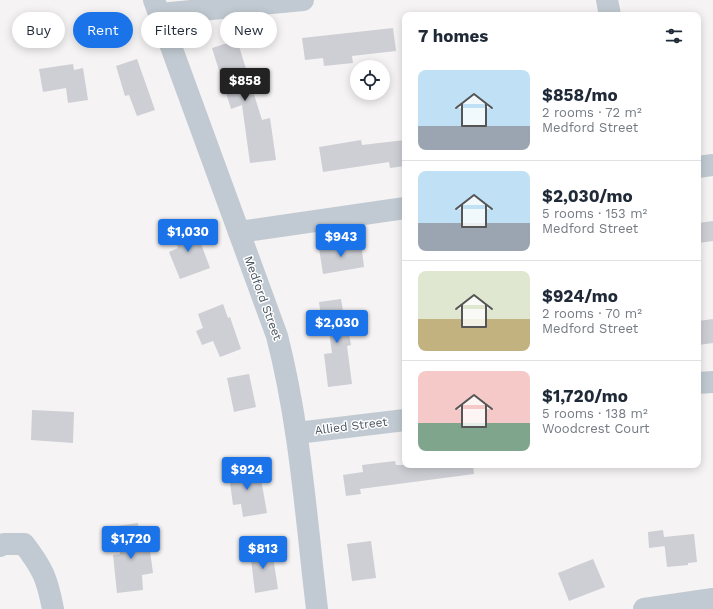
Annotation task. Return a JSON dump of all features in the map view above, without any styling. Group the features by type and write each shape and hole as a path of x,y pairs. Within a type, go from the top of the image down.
{"street":[{"path":"157,7 303,0"},
{"path":"607,0 609,12"},
{"name":"Medford Street","path":"157,7 277,336 286,368 297,433 317,609"},
{"path":"701,167 713,165"},
{"path":"239,232 402,208"},
{"path":"701,383 713,382"},
{"name":"Allied Street","path":"297,433 402,420"},
{"path":"0,546 4,544 24,544 42,567 49,588 53,609"},
{"path":"644,609 713,599"}],"building":[{"path":"393,28 396,51 352,56 353,60 350,60 350,63 324,66 323,58 305,60 302,38"},
{"path":"220,45 220,48 240,48 262,120 270,118 276,160 250,163 242,105 231,109 212,48"},
{"path":"137,59 155,110 137,116 129,95 125,96 116,66"},
{"path":"73,64 74,70 83,68 88,100 68,103 66,88 43,92 39,69"},
{"path":"361,140 362,145 402,140 402,166 390,168 389,162 323,172 319,147"},
{"path":"713,221 713,241 701,243 701,223"},
{"path":"189,223 196,242 200,241 210,268 180,279 169,252 178,248 171,230"},
{"path":"361,243 364,267 323,274 319,248"},
{"path":"341,299 346,329 348,329 351,345 347,346 352,384 328,387 324,354 332,353 327,316 321,317 319,302"},
{"path":"223,304 228,318 230,317 241,349 220,357 213,341 202,345 196,331 203,328 198,314"},
{"path":"713,319 713,343 701,345 701,321"},
{"path":"249,374 256,407 234,412 227,378"},
{"path":"32,410 74,412 73,443 31,440"},
{"path":"395,461 396,465 402,465 402,468 473,468 474,474 360,489 361,494 346,496 343,475 363,472 362,465"},
{"path":"250,464 253,481 261,479 267,513 243,517 241,504 233,505 228,468"},
{"path":"138,523 141,552 150,551 153,573 142,575 143,590 117,593 113,555 120,554 117,526"},
{"path":"663,530 664,537 694,534 697,562 688,563 688,565 667,567 665,546 649,548 648,532"},
{"path":"371,541 376,578 352,581 347,544"},
{"path":"269,547 271,557 273,557 278,589 255,593 250,550"},
{"path":"593,559 605,587 569,601 558,573"}]}
